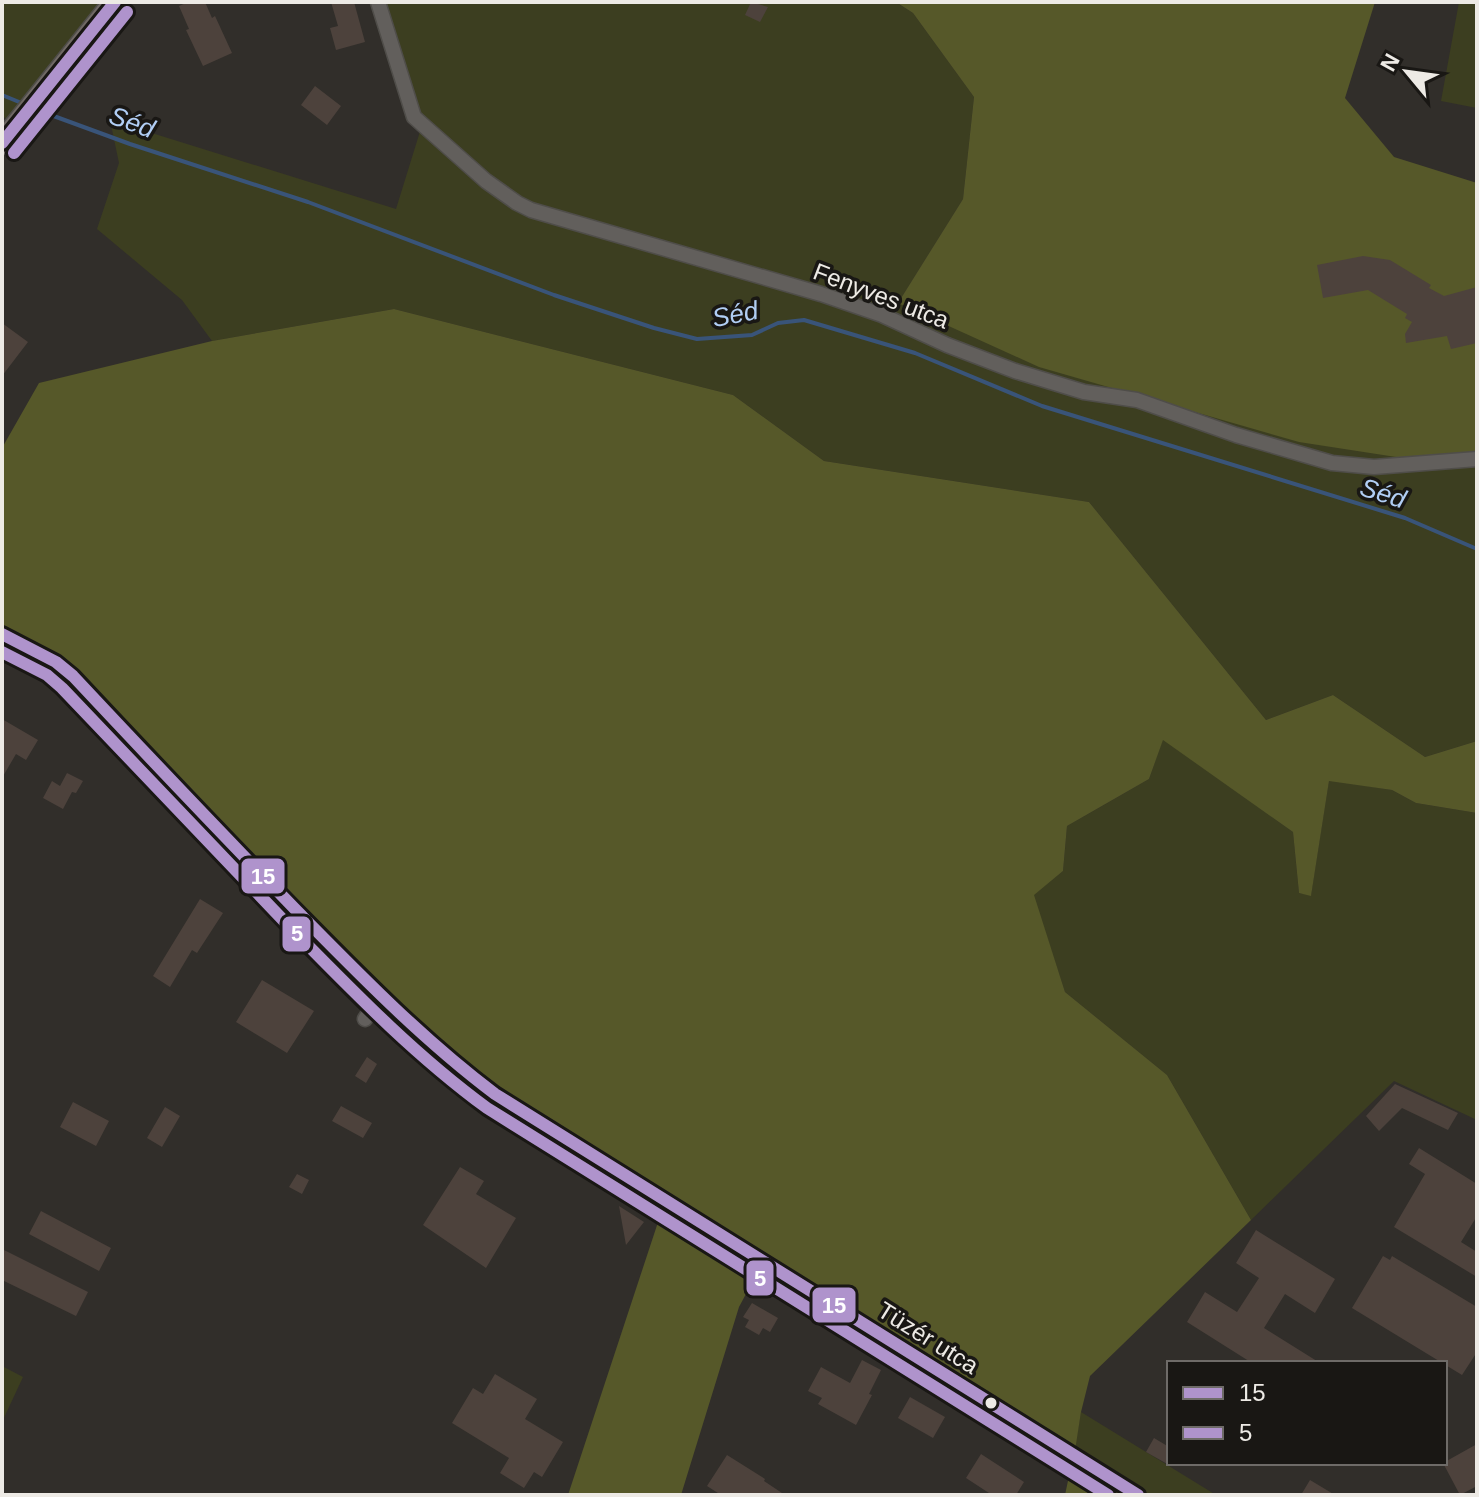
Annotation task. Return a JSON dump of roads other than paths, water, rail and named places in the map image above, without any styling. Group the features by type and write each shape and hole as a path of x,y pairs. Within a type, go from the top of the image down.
{"main road":[{"path":"2,143 115,2"}],"street":[{"name":"Fenyves utca","path":"378,2 414,117 486,181 531,210 808,289 882,315 947,345 1015,371 1084,392 1137,400 1236,435 1332,463 1374,467 1477,459"},
{"name":"Tüzér utca","path":"2,634 56,662 73,676 380,996 458,1068 1138,1495"},
{"path":"365,1019 380,996"}],"waterway":[{"name":"Séd","path":"2,95 24,104"},
{"name":"Séd","path":"40,111 308,202 554,295 654,328 697,339 752,335 778,323 804,320 915,353 1042,406 1405,518 1477,549"}]}
